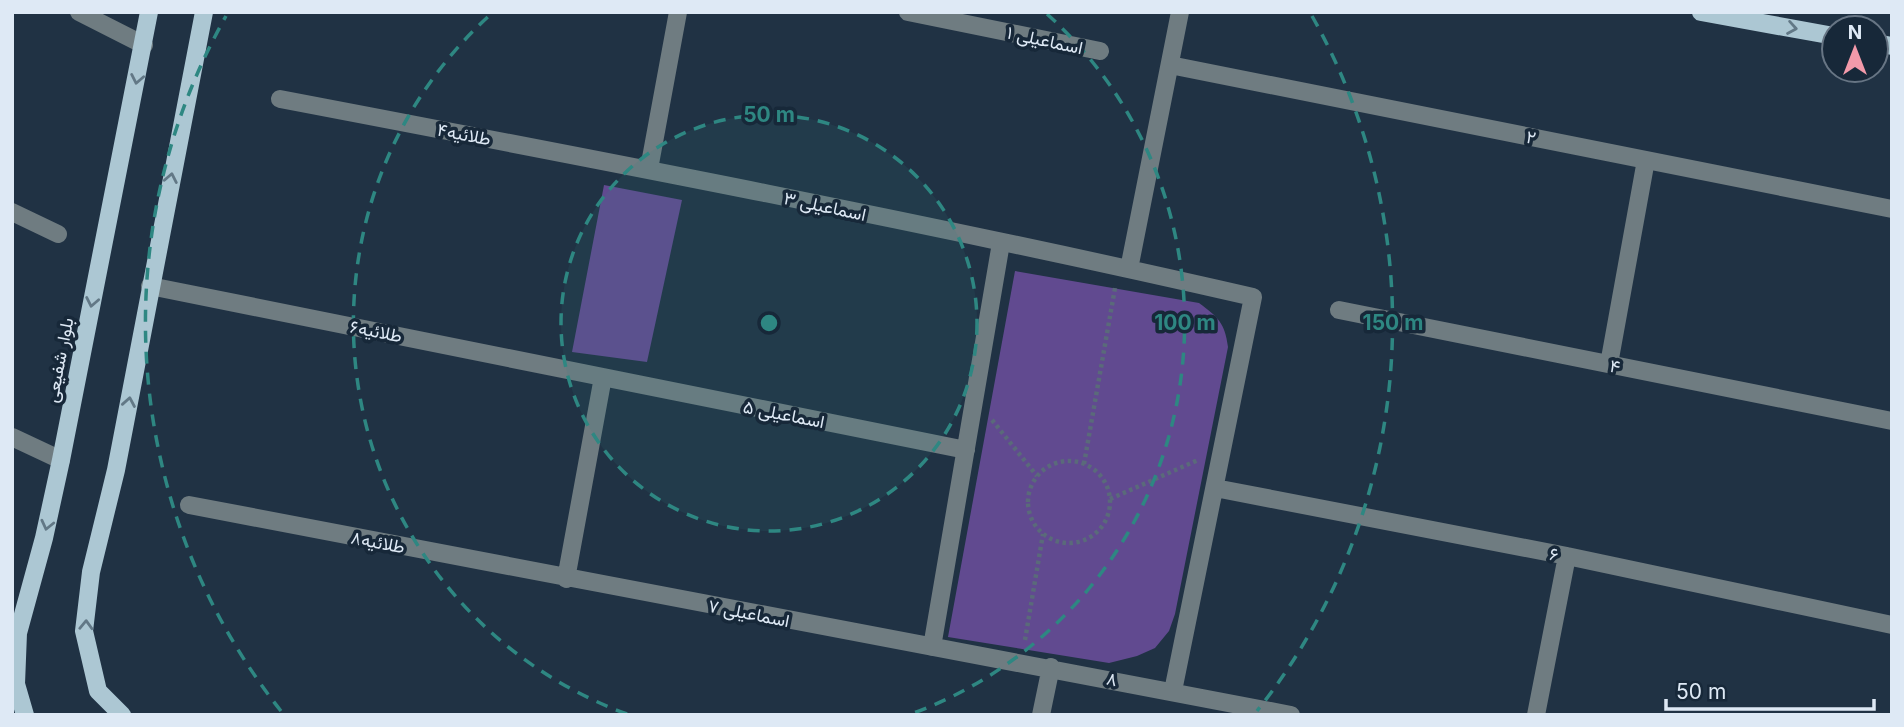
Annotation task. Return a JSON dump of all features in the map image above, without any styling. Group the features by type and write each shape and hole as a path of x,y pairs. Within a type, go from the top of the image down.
{"main road":[{"name":"بلوار شفیعی","path":"24,715 16,684 18,633 44,538 61,460 149,12"},
{"path":"122,715 98,691 84,631 91,572 116,470 204,12"},
{"path":"1701,12 1820,33"}],"street":[{"path":"79,12 144,45"},
{"path":"649,169 678,12"},
{"name":"اسماعیلی ۱","path":"908,12 1100,51"},
{"path":"1124,267 1180,12"},
{"name":"۲","path":"1170,65 1892,209"},
{"name":"طلائیه۴","path":"279,99 649,169"},
{"path":"1609,364 1646,160"},
{"name":"اسماعیلی ۳","path":"649,169 1124,267 1253,297 1222,450"},
{"path":"12,212 58,234"},
{"path":"932,647 1001,243"},
{"name":"طلائیه۶","path":"150,286 603,377"},
{"name":"۴","path":"1339,310 1892,421"},
{"path":"566,579 603,377"},
{"name":"اسماعیلی ۵","path":"603,377 966,450"},
{"path":"12,437 61,460"},
{"path":"1173,691 1222,450"},
{"name":"۶","path":"1216,488 1567,556 1892,625"},
{"name":"طلائیه۸","path":"189,506 566,579"},
{"path":"1536,715 1567,556"},
{"name":"اسماعیلی ۷","path":"566,579 932,647"},
{"name":"۸","path":"932,647 1051,667 1291,715"},
{"path":"1041,715 1051,667"}],"path":[{"path":"1084,464 1124,267"},
{"path":"975,397 1037,477"},
{"path":"1110,499 1222,450"},
{"path":"1063,461 1084,464 1100,474 1107,485 1109,512 1104,524 1094,535 1069,543 1055,541 1043,534 1034,524 1028,511 1028,498 1037,477 1050,465 1063,461"},
{"path":"1021,662 1043,534"}],"shaded area":[{"path":"604,185 682,200 647,362 572,352"},
{"path":"1015,271 1199,303 1216,317 1225,332 1228,347 1175,614 1169,631 1155,648 1137,656 1109,663 948,637"}]}
